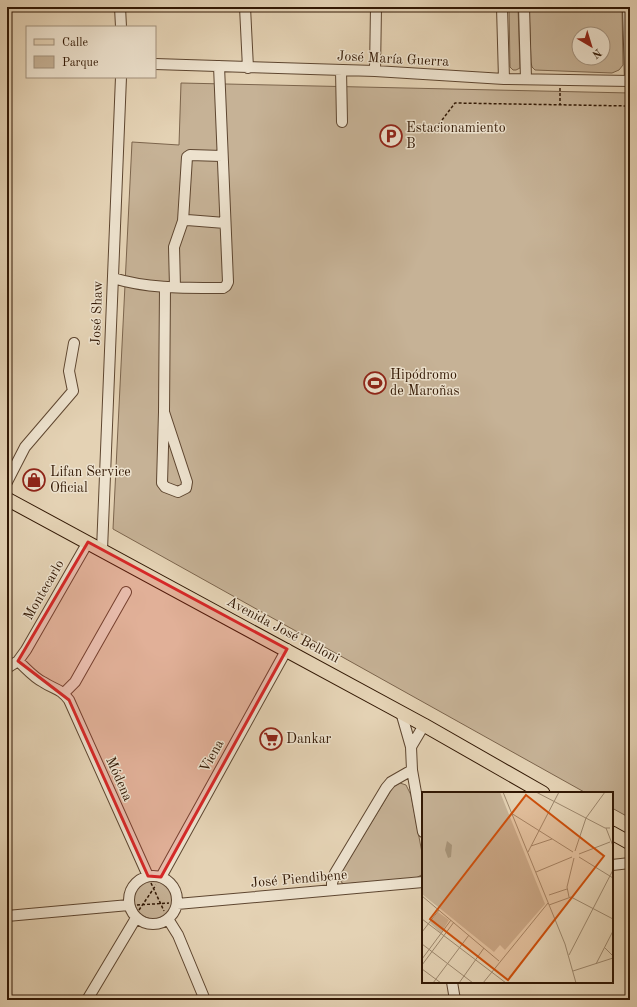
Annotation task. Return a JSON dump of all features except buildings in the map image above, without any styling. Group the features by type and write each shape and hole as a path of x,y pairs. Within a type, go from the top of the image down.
{"main road":[{"name":"Avenida José Belloni","path":"7,498 287,649 541,792"},
{"path":"613,834 630,843"}],"street":[{"path":"120,7 121,26"},
{"path":"245,7 248,68"},
{"path":"375,71 376,7"},
{"path":"502,7 504,79"},
{"path":"524,7 526,79"},
{"path":"628,7 630,81"},
{"name":"José María Guerra","path":"156,64 375,71 504,79 630,81"},
{"path":"113,278 136,284 165,287 223,288 228,282 218,66"},
{"path":"341,70 342,122"},
{"name":"José Shaw","path":"102,550 121,78"},
{"path":"176,287 174,247 183,221 187,157 190,155 222,156"},
{"path":"183,221 188,220 225,223"},
{"path":"164,412 187,482 186,488 178,492 165,487 162,483 165,287"},
{"path":"7,482 24,447 73,391 69,371 74,343"},
{"name":"Montecarlo","path":"7,668 18,661 26,650 88,542"},
{"path":"18,661 36,678 43,683 56,688 64,694 75,682 126,592"},
{"name":"Viena","path":"161,877 287,649"},
{"name":"Módena","path":"64,694 69,700 148,876"},
{"path":"401,712 411,747 412,770 422,826"},
{"path":"411,747 424,725"},
{"path":"332,889 335,873 386,788 391,782 412,770"},
{"path":"613,865 630,863"},
{"path":"148,876 161,877 166,879 174,887 177,904 174,912 168,919 158,924 146,923 136,918 129,906 132,887 142,878 148,876"},
{"name":"José Piendibene","path":"177,904 422,882"},
{"path":"7,916 129,906"},
{"path":"87,1000 136,918"},
{"path":"168,919 178,935 205,1000"},
{"path":"452,983 455,1000"}],"path":[{"path":"560,80 560,105"},
{"path":"439,124 455,103 630,106"},
{"path":"148,876 168,919"},
{"path":"136,918 143,904 161,877"},
{"path":"129,906 160,903 177,904"}],"highlighted area":[{"path":"88,542 287,649 161,877 148,876 69,700 18,661"}],"green space":[{"path":"509,7 518,7 520,68 516,70 513,70 510,67"},
{"path":"529,7 622,7 623,65 619,70 612,73 535,70 532,67"},
{"name":"Hipódromo de Maroñas","path":"181,83 630,93 630,818 613,809 613,792 584,792 113,529 132,142 179,145"},
{"path":"400,783 406,785 411,795 422,853 422,875 416,878 342,883 339,877 340,874 393,787"},
{"path":"154,879 168,885 174,899 168,913 154,919 140,913 134,899 140,885"}],"place":[{"name":"Estacionamiento B","path":"391,136"},
{"name":"Hipódromo de Maroñas","path":"375,383"},
{"name":"Lifan Service Oficial","path":"34,480"},
{"name":"Dankar","path":"271,739"}]}
